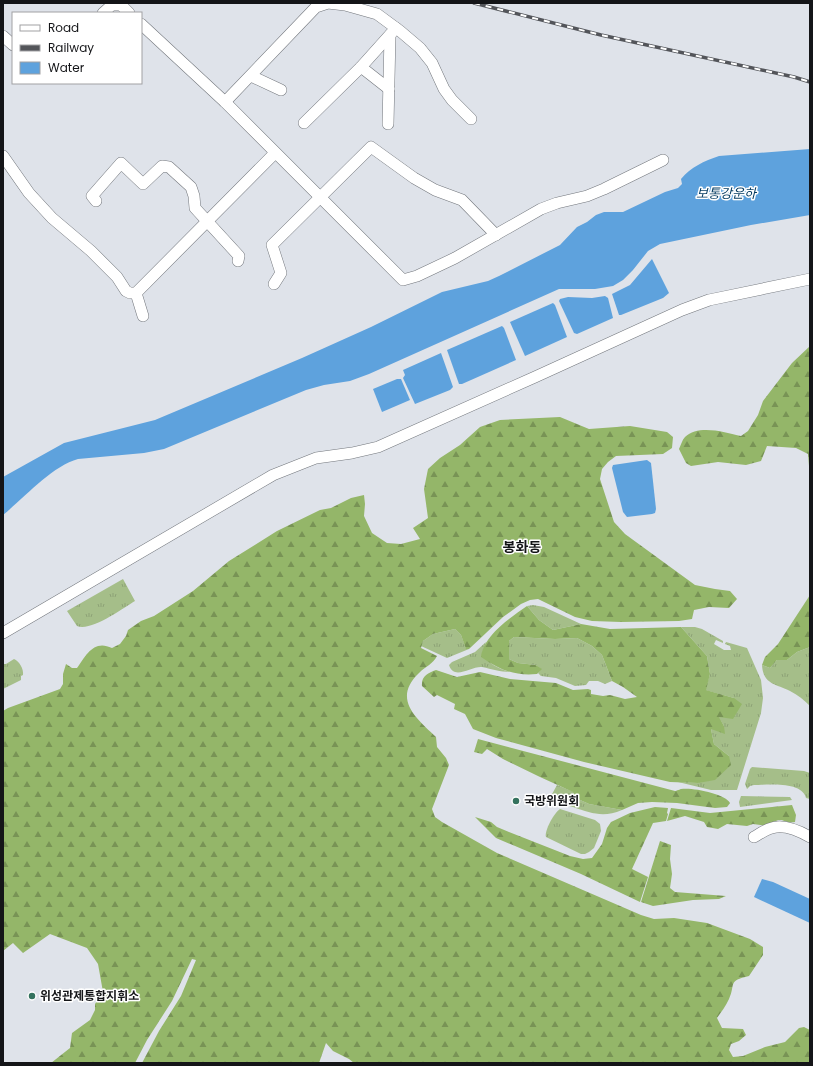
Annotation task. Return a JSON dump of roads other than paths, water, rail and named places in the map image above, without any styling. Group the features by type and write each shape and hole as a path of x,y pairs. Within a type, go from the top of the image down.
{"street":[{"path":"225,102 316,8 328,3 345,4 377,14 393,31 420,48 432,63 444,88 452,100 471,119"},
{"path":"104,12 112,5 121,5 129,12"},
{"path":"142,25 225,102 403,280 417,276 455,258 541,209 557,203 587,196 663,160"},
{"path":"304,123 361,67 393,31"},
{"path":"388,124 393,31"},
{"path":"3,36 12,44"},
{"path":"361,67 389,89"},
{"path":"251,76 281,90"},
{"path":"274,284 281,273 272,245 371,147 414,178 435,190 462,200 496,235"},
{"path":"3,156 29,193 52,218 96,256 117,277 126,291 130,294 136,293 275,153"},
{"path":"96,201 92,196 120,163 143,184 162,166 169,167 191,187 194,196 195,208 239,256 238,261"},
{"path":"3,633 273,474 316,458 352,453 378,447 700,303 810,279"},
{"path":"136,293 143,316"},
{"path":"754,837 767,829 777,826 802,832 810,837"}],"water":[{"name":"보통강운하","path":"810,149 810,215 751,225 660,244 648,251 623,280 613,286 595,289 559,289 369,374 350,381 324,385 306,390 164,449 144,453 78,459 58,468 48,475 3,515 3,477 64,443 155,420 302,358 371,327 442,292 488,281 560,245 577,227 596,215 604,212 623,212 665,192 678,188 682,184 681,179 685,175 693,168 708,160 719,156"},
{"path":"652,259 669,293 663,298 619,315 612,294 630,285"},
{"path":"605,296 608,298 613,318 577,334 574,333 559,301 560,299 568,297 592,298"},
{"path":"553,303 567,337 525,356 510,322"},
{"path":"502,326 516,360 459,384 447,350"},
{"path":"441,353 453,387 450,390 415,404 403,378 405,375 403,370"},
{"path":"397,379 401,379 410,400 382,412 373,389"},
{"path":"647,460 651,463 656,509 655,513 627,517 623,512 612,468 613,465"},
{"path":"762,879 773,882 810,899 810,923 754,897"}],"railway":[{"path":"474,3 601,35 794,77 810,82"}],"place":[{"name":"국방위원회","path":"516,801"},
{"name":"위성관제통합지휘소","path":"32,996"}],"district":[{"name":"봉화동","path":"522,547"}]}
